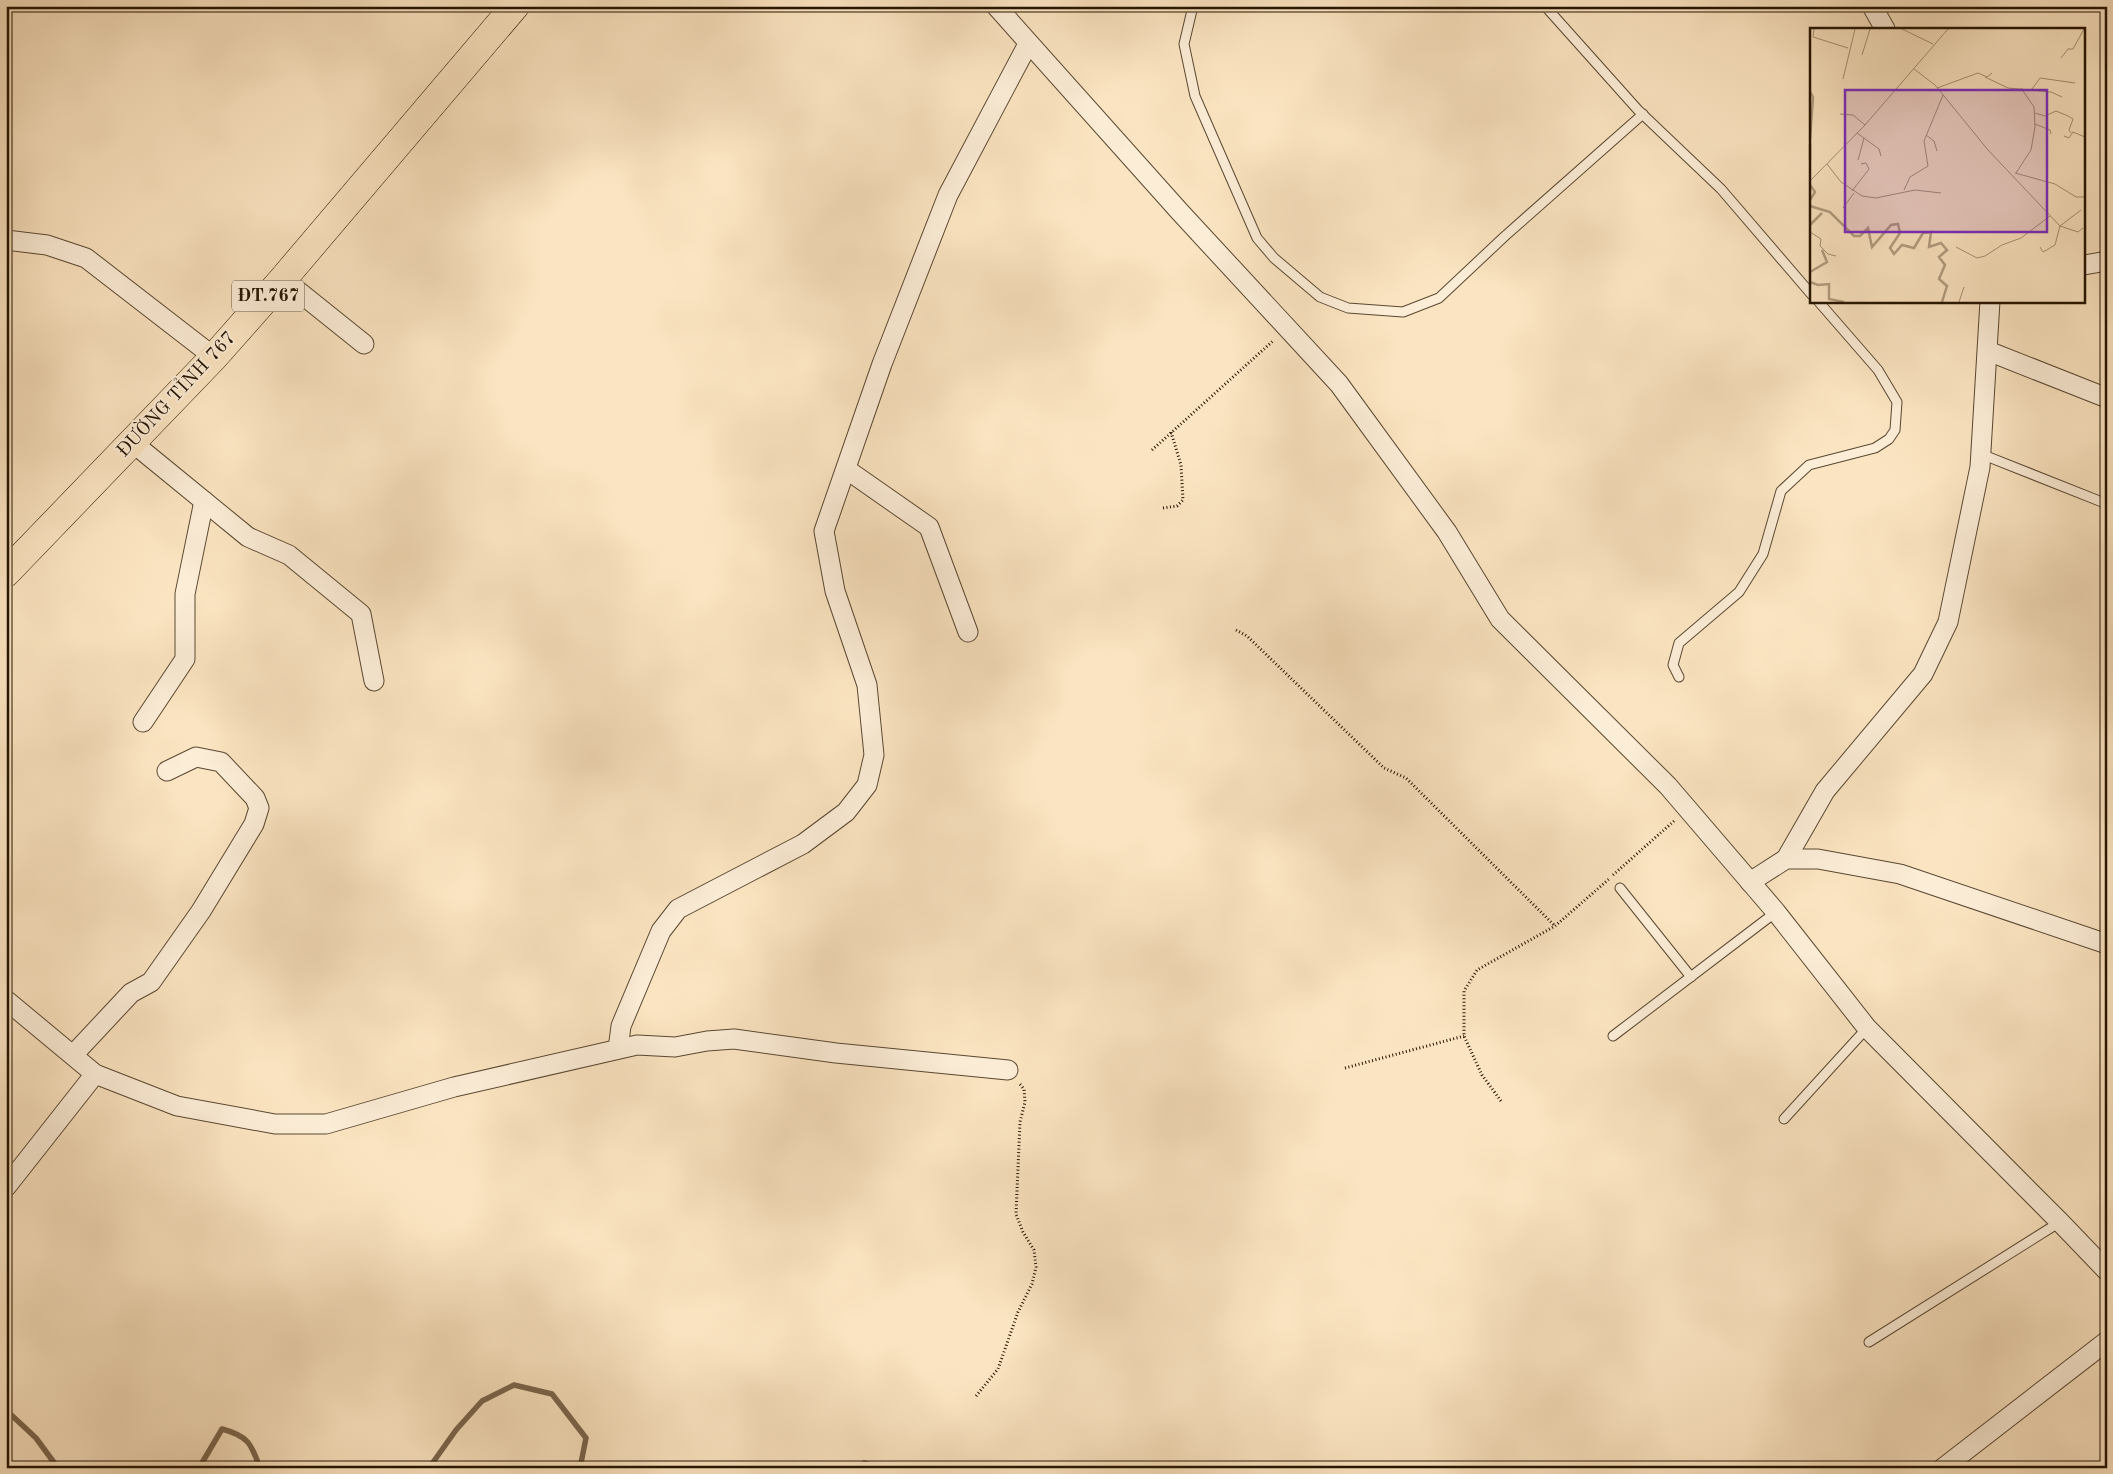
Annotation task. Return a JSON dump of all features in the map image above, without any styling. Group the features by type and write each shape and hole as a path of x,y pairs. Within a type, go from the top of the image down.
{"main road":[{"name":"ĐƯỜNG TỈNH 767","path":"6,572 214,357 283,279 515,6"}],"street":[{"path":"996,6 1028,44 1339,384 1442,524 1500,619 1668,786 1776,912 1867,1028 2107,1271"},
{"path":"1872,6 1884,28"},
{"path":"618,1049 621,1026 661,931 678,909 803,844 846,812 868,785 874,755 868,685 834,591 824,531 882,364 948,196 1028,44"},
{"path":"6,240 47,245 86,258 214,357"},
{"path":"2086,265 2107,261"},
{"path":"283,279 364,344"},
{"path":"1750,882 1786,859 1825,791 1922,674 1948,622 1980,467 1990,302"},
{"path":"1988,351 2107,398"},
{"path":"133,442 248,537 289,555 361,614 374,681"},
{"path":"846,469 929,527 968,632"},
{"path":"143,722 185,659 185,594 204,501"},
{"path":"74,1055 131,992 151,982 201,911 254,824 259,808 255,798 221,762 196,757 167,771"},
{"path":"1786,859 1818,859 1900,874 2107,944"},
{"path":"6,1000 95,1074 177,1106 275,1124 326,1124 454,1087 637,1045 675,1046 734,1039 836,1053 1008,1070"},
{"path":"6,1187 95,1074"},
{"path":"1943,1468 2107,1341"}],"lane":[{"path":"1194,6 1184,44 1195,96 1257,238 1274,258 1320,297 1348,308 1403,312 1438,298 1643,114"},
{"path":"1545,6 1643,114 1721,190 1810,292"},
{"path":"1679,677 1673,665 1679,643 1739,592 1763,554 1781,491 1809,465 1875,448 1889,439 1895,430 1897,402 1878,370 1819,302"},
{"path":"1981,454 2107,504"},
{"path":"1620,888 1691,977"},
{"path":"1612,1036 1776,912"},
{"path":"1784,1119 1867,1028"},
{"path":"1869,1342 2060,1222"}],"path":[{"path":"1152,450 1287,328"},
{"path":"1163,508 1178,506 1183,500 1181,465 1171,432"},
{"path":"1236,630 1247,636 1384,768 1406,778 1555,926"},
{"path":"1501,1101 1482,1076 1464,1036 1464,991 1477,970 1555,926 1688,809"},
{"path":"1345,1068 1464,1036"},
{"path":"976,1396 998,1369 1018,1312 1032,1284 1036,1267 1034,1250 1023,1232 1016,1214 1020,1122 1024,1102 1024,1089 1008,1070"}],"waterway":[{"path":"429,1468 456,1430 482,1401 514,1385 552,1394 586,1438 580,1468"},
{"path":"6,1410 36,1438 58,1468"},
{"path":"199,1468 222,1429 238,1435 247,1442 254,1452 260,1468"},
{"path":"858,1468 864,1463 881,1468"}]}
